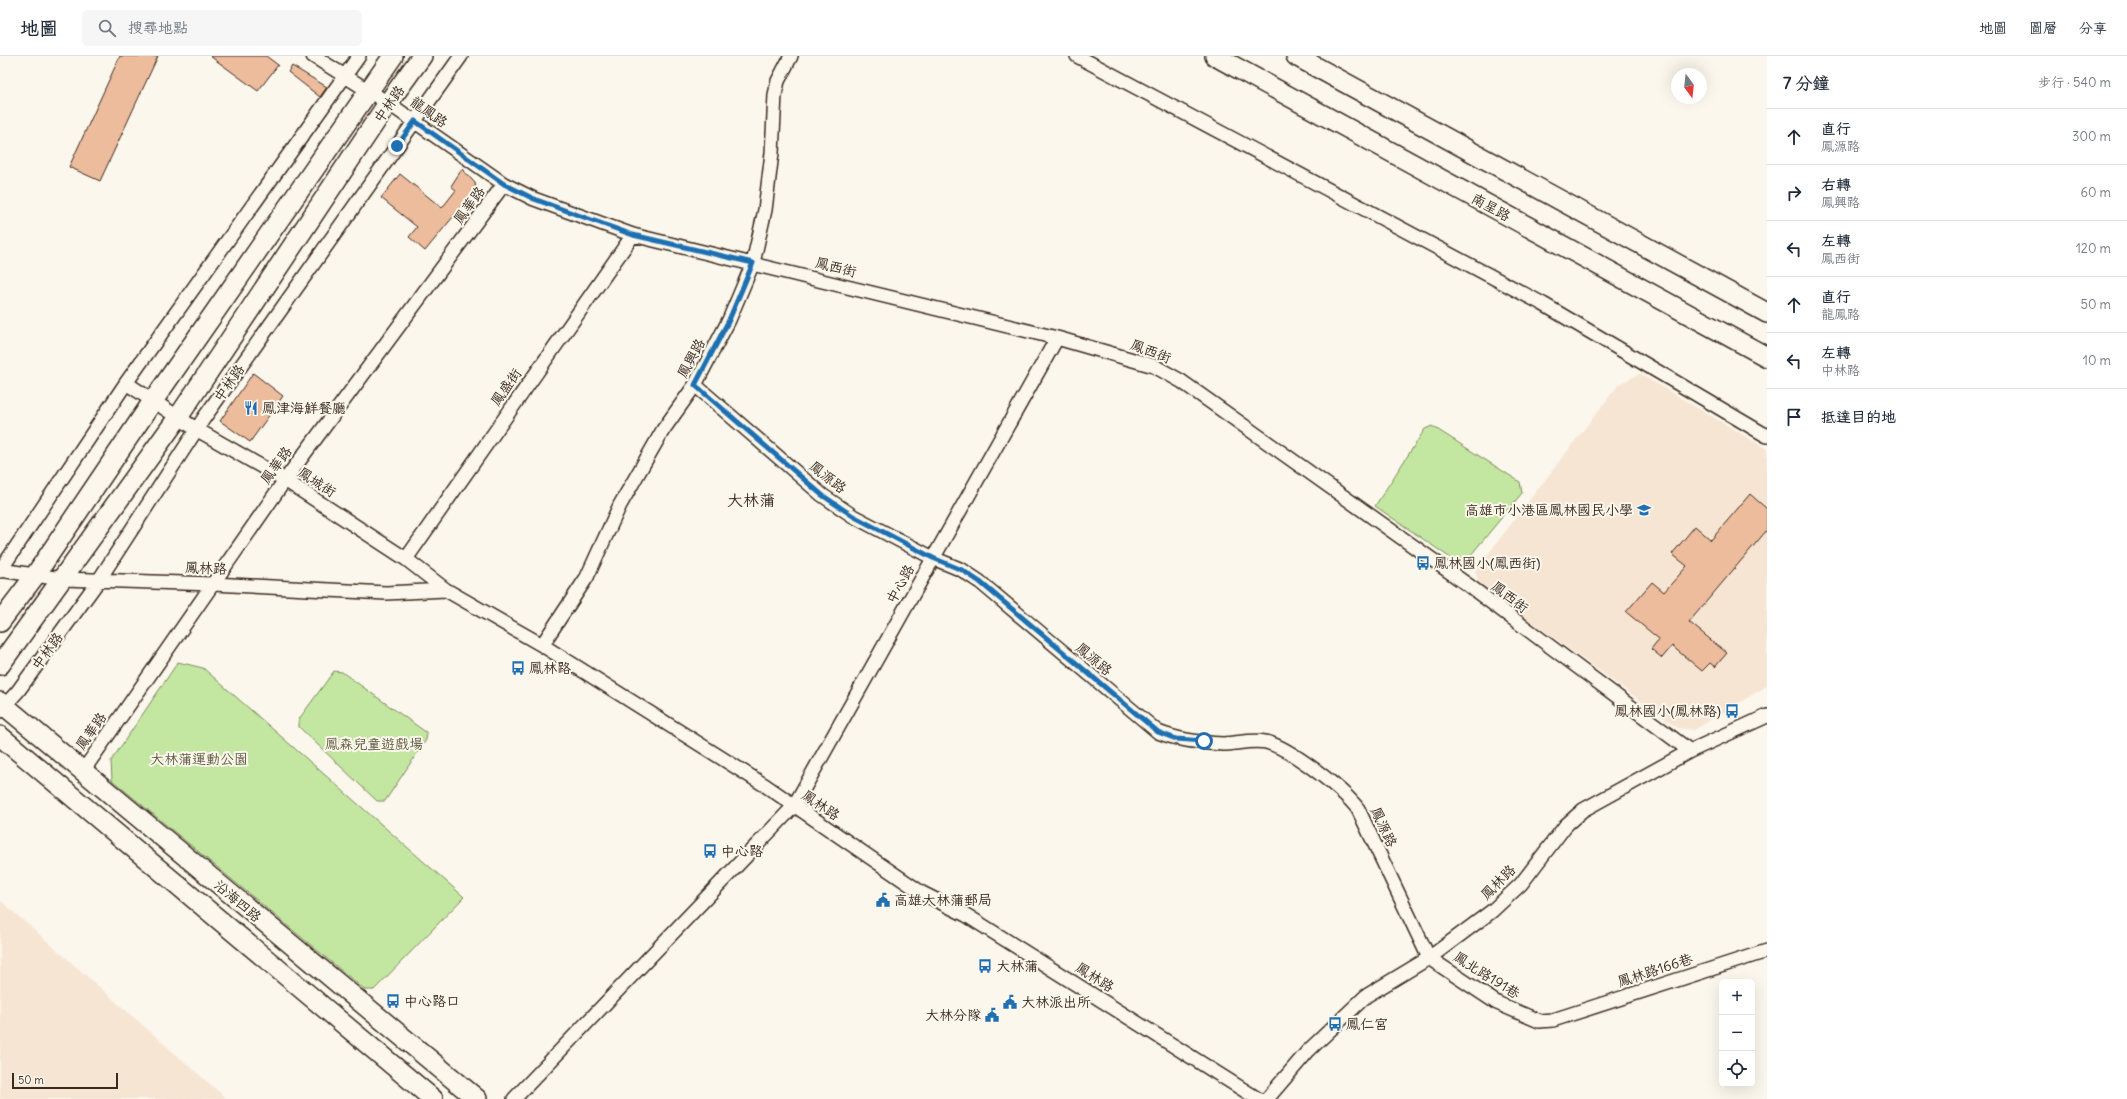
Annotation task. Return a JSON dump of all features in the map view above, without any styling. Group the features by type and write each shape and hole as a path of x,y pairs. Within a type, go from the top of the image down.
{"street":[{"name":"龍鳳路","path":"313,56 415,121 504,184"},
{"path":"0,571 126,383 359,56"},
{"name":"中林路","path":"0,622 34,577 153,401 393,56"},
{"name":"中林路","path":"0,664 179,416 388,103 422,56"},
{"name":"中林路","path":"1,706 18,691 99,580 196,429 461,56"},
{"name":"鳳興路","path":"542,645 587,577 620,506 663,430 695,385 729,320 753,263 765,210 772,153 775,95 778,81 791,56"},
{"path":"1077,56 1543,304 1767,436"},
{"name":"南星路","path":"1215,56 1767,357"},
{"path":"1296,56 1767,313"},
{"name":"鳳西街","path":"504,184 534,199 633,235 1056,338 1154,366 1181,381 1464,582 1690,751"},
{"name":"鳳華路","path":"83,771 285,480 504,184"},
{"name":"鳳盛街","path":"406,559 633,235"},
{"name":"中心路","path":"514,1099 794,806 1056,338"},
{"name":"鳳城街","path":"126,383 179,416 196,429 285,480 406,559 446,590"},
{"name":"鳳源路","path":"695,385 822,495 853,516 933,558 962,570 980,582 1158,732 1176,739 1224,744 1248,741 1265,742 1279,746 1319,774 1350,799 1358,809 1429,958"},
{"name":"鳳林路","path":"0,571 34,577 62,579 212,584 386,593 446,590 542,645 766,786 922,893 966,915 1258,1099"},
{"name":"沿海四路","path":"1,706 83,771 477,1099"},
{"name":"鳳林路","path":"1267,1099 1308,1051 1366,996 1429,958 1492,912 1521,884 1566,825 1583,810 1690,751 1767,716"},
{"name":"沿海四路","path":"0,736 433,1099"},
{"name":"鳳林路166巷","path":"1553,1020 1767,951"},
{"name":"鳳北路191巷","path":"1429,958 1497,1003 1539,1021 1553,1020"}],"shaded area":[{"name":"高雄市小港區鳳林國民小學","path":"1640,374 1767,449 1767,686 1694,730 1678,728 1479,584 1475,571 1619,384"},
{"path":"0,900 227,1099 0,1099"}],"green space":[{"path":"1432,426 1520,482 1522,493 1465,562 1455,561 1375,506 1425,429"},
{"name":"大林蒲運動公園","path":"178,662 203,668 464,897 374,990 365,990 112,780 111,761"},
{"name":"鳳森兒童遊戲場","path":"334,671 342,672 427,733 426,740 385,801 377,801 299,727 299,719"}],"building":[{"path":"120,56 158,56 100,181 69,167"},
{"path":"210,56 266,56 278,65 258,91"},
{"path":"292,66 327,87 320,97 288,72"},
{"path":"462,169 475,183 476,189 425,251 409,237 417,227 381,198 400,174 442,208 456,190 451,186"},
{"name":"鳳津海鮮餐廳","path":"253,373 283,396 250,442 220,421"},
{"path":"1750,494 1767,509 1767,530 1689,622 1727,653 1715,667 1710,663 1702,671 1672,646 1662,658 1651,649 1659,639 1626,612 1652,582 1664,592 1687,566 1672,554 1695,526 1711,540"}],"place":[{"name":"鳳津海鮮餐廳","path":"251,408"},
{"name":"高雄市小港區鳳林國民小學","path":"1644,510"},
{"name":"鳳林國小(鳳西街)","path":"1423,563"},
{"name":"鳳林路","path":"518,668"},
{"name":"鳳林國小(鳳林路)","path":"1732,711"},
{"name":"中心路","path":"710,851"},
{"name":"高雄大林蒲郵局","path":"883,900"},
{"name":"大林蒲","path":"985,966"},
{"name":"中心路口","path":"393,1001"},
{"name":"大林派出所","path":"1010,1002"},
{"name":"大林分隊","path":"992,1015"},
{"name":"鳳仁宮","path":"1335,1024"}],"district":[{"name":"大林蒲","path":"751,500"}],"route":[{"path":"397,146 415,121 504,184 534,199 633,235 753,263 729,320 695,385 822,495 853,516 933,558 962,570 980,582 1143,721 1158,732 1176,739 1204,741"}]}
